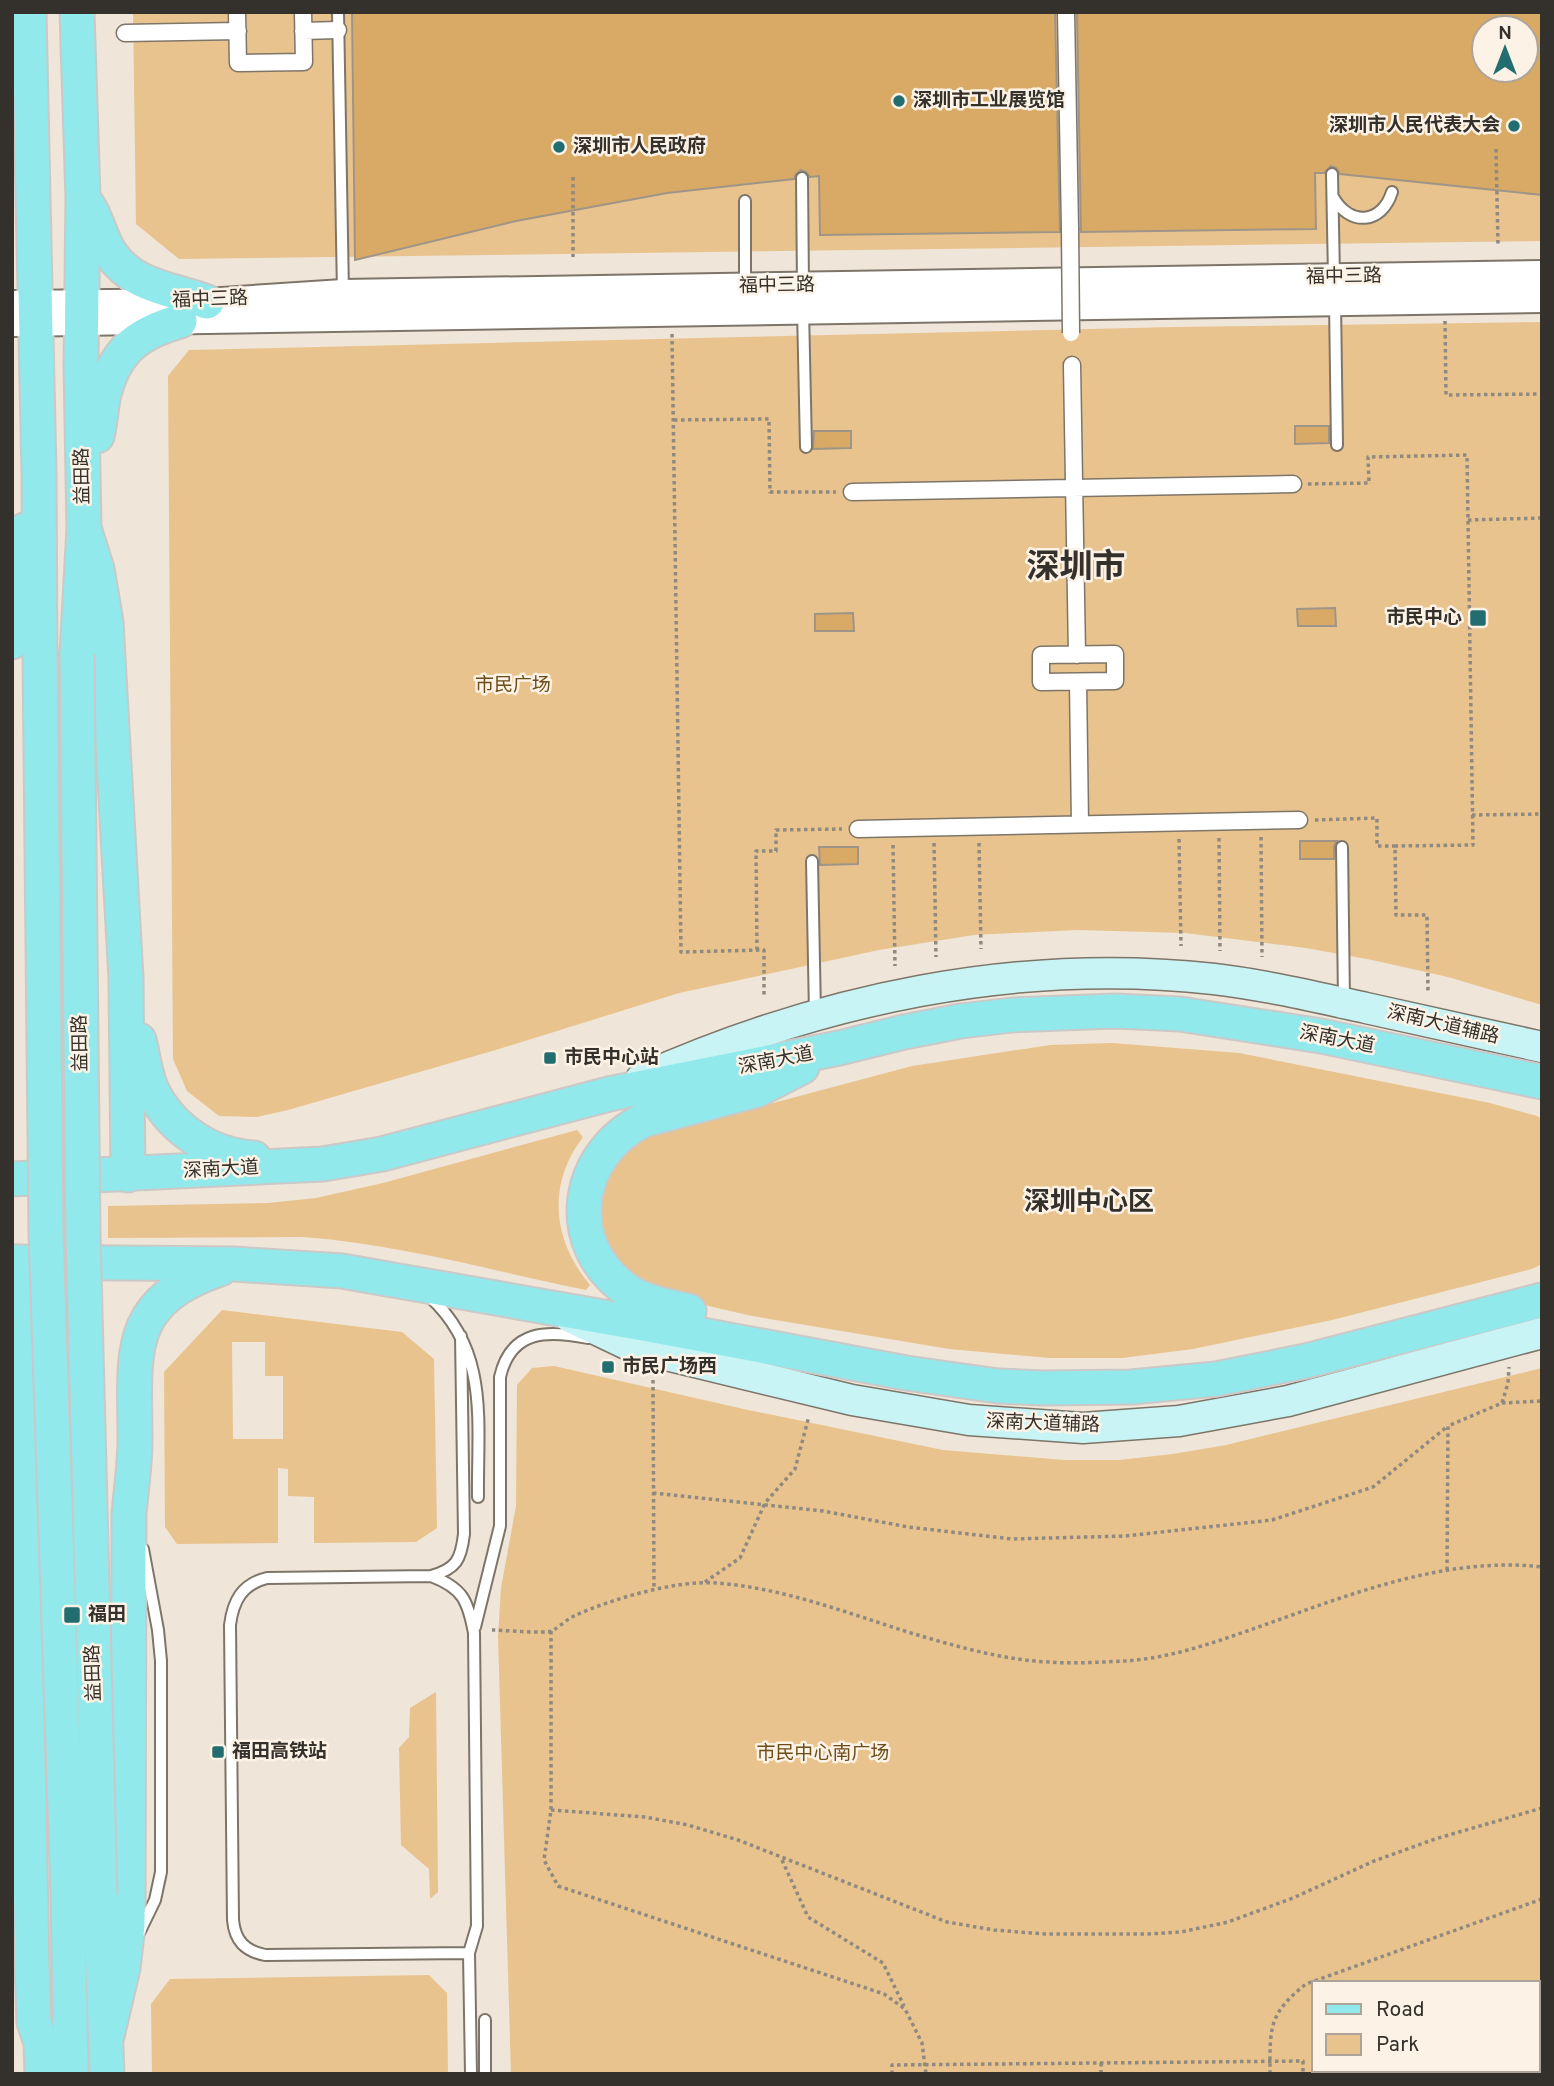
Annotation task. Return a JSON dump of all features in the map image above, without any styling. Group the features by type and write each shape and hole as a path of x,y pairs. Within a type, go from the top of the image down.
{"main road":[{"name":"益田路","path":"29,12 33,197 24,313 39,474 26,648 46,1233 84,1896 107,2036 107,2074"},
{"name":"益田路","path":"71,2074 69,1950 84,1896 83,1234 77,654 84,528 83,198 77,12"},
{"path":"12,248 33,197"},
{"path":"83,198 95,215 110,253 133,276 154,286 207,302"},
{"path":"83,482 97,436 111,371 121,355 140,337 154,328 180,321"},
{"path":"12,380 23,408 36,430"},
{"path":"84,528 97,569 106,622 126,978 128,1175"},
{"name":"深南大道辅路","path":"608,1094 686,1059 815,1015 967,983 1047,974 1132,974 1217,979 1344,1003 1542,1047"},
{"path":"126,978 151,1086 169,1117 181,1129 198,1141 246,1158 323,1164"},
{"name":"深南大道","path":"12,1179 323,1164 382,1154 608,1094 961,1021 1012,1015 1063,1012 1180,1014 1321,1036 1542,1082"},
{"path":"1321,1036 1368,1057 1423,1075 1542,1106"},
{"path":"799,1352 749,1325 649,1301 631,1293 610,1275 591,1245 585,1224 586,1196 597,1161 612,1140 627,1128 644,1120 757,1090 839,1048"},
{"path":"42,2059 34,2022 32,1976 18,1492 15,1262 234,1264 342,1271 953,1380 1087,1389 1175,1385 1216,1380 1352,1350 1542,1300"},
{"path":"107,2036 123,1968 128,1925 129,1514 135,1451 135,1356 147,1318 156,1307 180,1286 234,1264"},
{"path":"1352,1350 1395,1325 1437,1307 1542,1276"},
{"name":"深南大道辅路","path":"550,1307 633,1347 766,1380 914,1412 969,1420 1083,1428 1179,1421 1288,1401 1542,1333"},
{"path":"28,2074 28,2067 42,2059 58,1978 69,1950"}],"street":[{"path":"237,12 238,63 304,62 303,12"},
{"path":"1066,12 1071,333"},
{"path":"303,31 338,30"},
{"path":"125,33 237,31"},
{"name":"福中三路","path":"1334,290 1542,274"},
{"name":"福中三路","path":"24,313 82,312 343,293 745,286 803,298"},
{"name":"福中三路","path":"82,312 180,321 803,298 1334,290 1542,299"},
{"path":"1072,365 1077,655"},
{"path":"852,492 1293,484"},
{"path":"1115,654 1115,681 1041,682 1041,655 1077,655 1115,654"},
{"path":"1077,682 1080,824"},
{"path":"858,829 1299,820"}],"lane":[{"path":"338,12 343,293"},
{"path":"1332,174 1337,445"},
{"path":"802,178 806,447"},
{"path":"1333,198 1344,213 1362,218 1380,212 1392,192"},
{"path":"745,201 745,286"},
{"path":"1342,847 1344,1003"},
{"path":"812,861 815,1015"},
{"path":"411,1283 447,1314 461,1336 471,1360 476,1383 478,1497"},
{"path":"474,1633 500,1526 500,1377 504,1360 512,1348 527,1339 545,1334 583,1337 633,1347"},
{"path":"461,1336 464,1534 462,1551 455,1565 445,1572 431,1576 267,1578 254,1581 236,1600 230,1625 234,1928 240,1943 246,1949 265,1955 469,1953"},
{"path":"123,1968 155,1900 161,1872 161,1661 142,1535 135,1451"},
{"path":"431,1576 449,1583 462,1594 470,1611 474,1633 477,1926 469,1953 471,2074"},
{"path":"485,2020 485,2074"}],"path":[{"path":"1496,149 1497,244"},
{"path":"573,177 573,257"},
{"path":"1445,318 1446,395 1542,394"},
{"path":"672,330 681,952 764,950 764,997"},
{"path":"673,420 769,419 770,492 852,492"},
{"path":"1293,484 1369,483 1368,457 1467,455 1473,845 1377,846 1377,818 1299,820"},
{"path":"1468,520 1542,518"},
{"path":"1472,815 1542,814"},
{"path":"1261,821 1262,957"},
{"path":"1179,822 1181,946"},
{"path":"1219,822 1220,951"},
{"path":"978,826 981,949"},
{"path":"934,827 936,957"},
{"path":"892,828 895,965"},
{"path":"757,950 756,851 776,851 776,830 858,829"},
{"path":"1395,846 1396,915 1427,915 1428,992"},
{"path":"1502,1403 1509,1367"},
{"path":"653,1380 654,1589"},
{"path":"653,1493 765,1503 908,1527 1012,1539 1125,1536 1272,1520 1373,1487 1448,1426 1502,1403 1542,1401"},
{"path":"704,1584 740,1558 765,1503 795,1469 809,1416"},
{"path":"1447,1570 1448,1426"},
{"path":"492,1630 551,1631 575,1616 654,1589 704,1584 748,1586 816,1602 970,1648 1049,1662 1149,1658 1213,1643 1325,1604 1447,1570 1494,1565 1542,1567"},
{"path":"551,1631 551,1810 544,1860 558,1886 884,1994 905,2009"},
{"path":"551,1810 624,1814 667,1820 738,1840 947,1922 994,1930 1045,1934 1181,1932 1241,1917 1434,1839 1542,1808"},
{"path":"781,1858 808,1917 883,1963 922,2043 926,2074"},
{"path":"1314,1981 1542,1899"},
{"path":"1270,2074 1272,2024 1285,2001 1312,1982"},
{"path":"892,2074 892,2065 1303,2061 1303,2074"},
{"path":"1101,2063 1101,2074"}],"green space":[{"path":"133,12 1542,12 1542,241 179,259 136,224"},
{"name":"市民广场","path":"1542,322 1542,1005 1448,977 1372,960 1306,948 1185,933 1077,930 974,935 879,950 679,993 499,1049 257,1117 219,1116 187,1091 173,1059 168,376 189,350 1174,327"},
{"path":"1112,1043 1239,1053 1490,1103 1537,1116 1542,1119 1542,1264 1532,1269 1332,1320 1193,1349 1122,1358 1049,1358 949,1349 752,1316 652,1293 632,1283 598,1227 604,1173 624,1151 653,1135 912,1066 1050,1045"},
{"path":"577,1130 583,1137 571,1155 564,1174 559,1193 559,1212 568,1250 590,1285 586,1290 410,1252 303,1237 108,1238 108,1206 268,1203 316,1198 383,1183"},
{"path":"222,1310 402,1332 434,1359 437,1528 416,1542 314,1543 314,1497 288,1496 288,1469 278,1468 278,1543 177,1544 165,1527 164,1372","holes":["232,1342 265,1342 265,1376 283,1376 283,1439 233,1439"]},
{"name":"市民中心南广场","path":"554,1366 943,1450 1064,1460 1119,1460 1226,1445 1542,1368 1542,2074 511,2074 498,1636 501,1588 516,1506 517,1385 532,1368"},
{"path":"436,1692 438,1892 430,1899 429,1869 401,1845 399,1748 409,1737 410,1708"},
{"path":"429,1975 447,1993 448,2074 152,2074 151,2004 170,1979"}],"building":[{"path":"352,12 1055,12 1060,232 820,235 819,176 810,177 801,170 794,179 667,193 516,221 355,260"},
{"path":"1077,12 1542,12 1542,195 1340,174 1331,166 1324,173 1315,173 1316,229 1081,232"},
{"path":"1295,426 1329,426 1329,443 1295,444"},
{"path":"814,431 851,431 851,448 813,449"},
{"path":"1335,608 1336,626 1298,626 1297,609"},
{"path":"853,613 854,631 815,631 815,614"},
{"path":"1300,841 1337,841 1334,846 1334,859 1300,859"},
{"path":"819,847 858,847 858,864 820,865"}],"place":[{"name":"深圳市工业展览馆","path":"899,101"},
{"name":"深圳市人民代表大会","path":"1514,126"},
{"name":"深圳市人民政府","path":"559,147"},
{"name":"市民中心","path":"1478,618"},
{"name":"市民中心站","path":"550,1058"},
{"name":"市民广场西","path":"608,1367"},
{"name":"福田","path":"72,1615"},
{"name":"福田高铁站","path":"218,1752"}],"district":[{"name":"深圳市","path":"1076,569"},
{"name":"深圳中心区","path":"1089,1203"}]}
